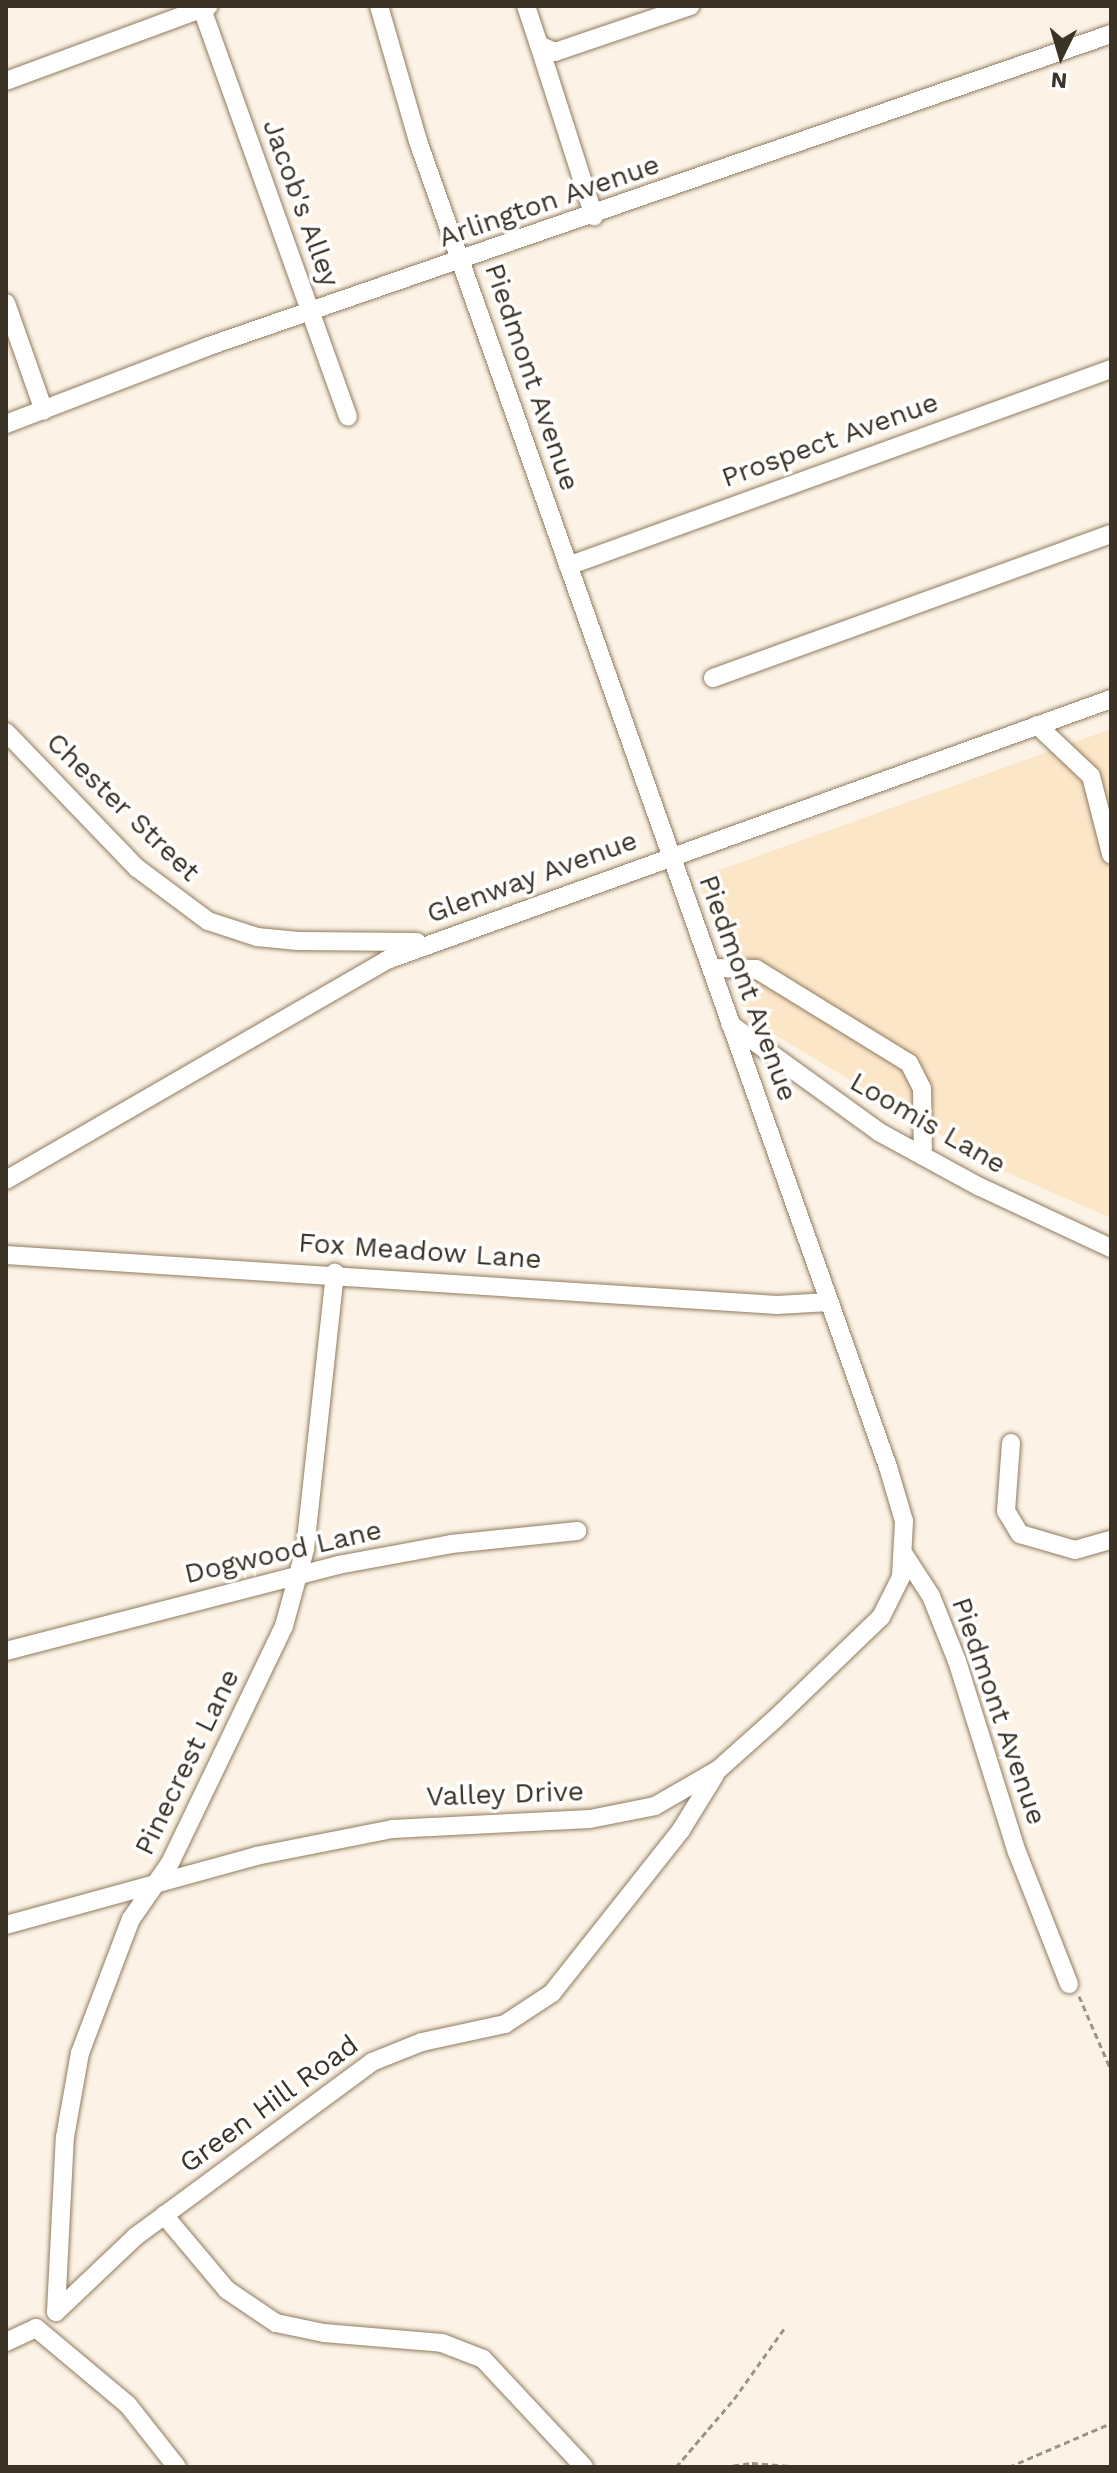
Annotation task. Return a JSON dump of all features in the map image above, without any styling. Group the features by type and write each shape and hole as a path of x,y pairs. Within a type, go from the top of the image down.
{"street":[{"name":"Piedmont Avenue","path":"379,6 396,73 904,1521 905,1556 931,1596 957,1661 1017,1852 1069,1984"},
{"path":"526,6 594,216"},
{"path":"539,45 555,52 690,6"},
{"path":"6,81 206,7"},
{"name":"Jacob's Alley","path":"206,7 348,417"},
{"name":"Arlington Avenue","path":"6,424 310,311 594,216 1111,34"},
{"path":"6,303 44,411"},
{"name":"Prospect Avenue","path":"568,566 1111,369"},
{"path":"713,678 1111,534"},
{"name":"Glenway Avenue","path":"7,1178 376,965 1111,699"},
{"path":"1037,725 1091,776 1111,854"},
{"name":"Chester Street","path":"6,732 137,868 208,921 257,937 298,941 371,945 441,940"},
{"path":"711,968 756,969 909,1063 922,1088 923,1156"},
{"name":"Loomis Lane","path":"730,1024 841,1108 923,1156 1111,1248"},
{"name":"Fox Meadow Lane","path":"6,1255 335,1273 777,1305 829,1302"},
{"name":"Pinecrest Lane","path":"56,2312 59,2210 71,2094 80,2053 131,1919 157,1882 284,1626 299,1575 335,1273"},
{"path":"1011,1443 1006,1511 1020,1534 1075,1550 1111,1540"},
{"name":"Dogwood Lane","path":"6,1651 299,1575 451,1544 577,1531"},
{"name":"Valley Drive","path":"6,1925 157,1882 392,1829 618,1817 655,1806 719,1769 881,1617 897,1588 905,1556"},
{"name":"Green Hill Road","path":"56,2312 164,2215 372,2062 422,2042 505,2024 552,1993 681,1830 719,1769"},
{"path":"164,2215 227,2290 276,2323 324,2333 442,2343 483,2359 584,2467"},
{"path":"6,2342 36,2328 128,2405 177,2467"}],"path":[{"path":"1069,1984 1099,2033 1111,2070"},
{"path":"676,2467 734,2399 784,2329"},
{"path":"1009,2467 1111,2423"},
{"path":"723,2467 752,2463 802,2467"}],"shaded area":[{"path":"1111,729 1111,1218 992,1166 746,1017 697,878"}]}
